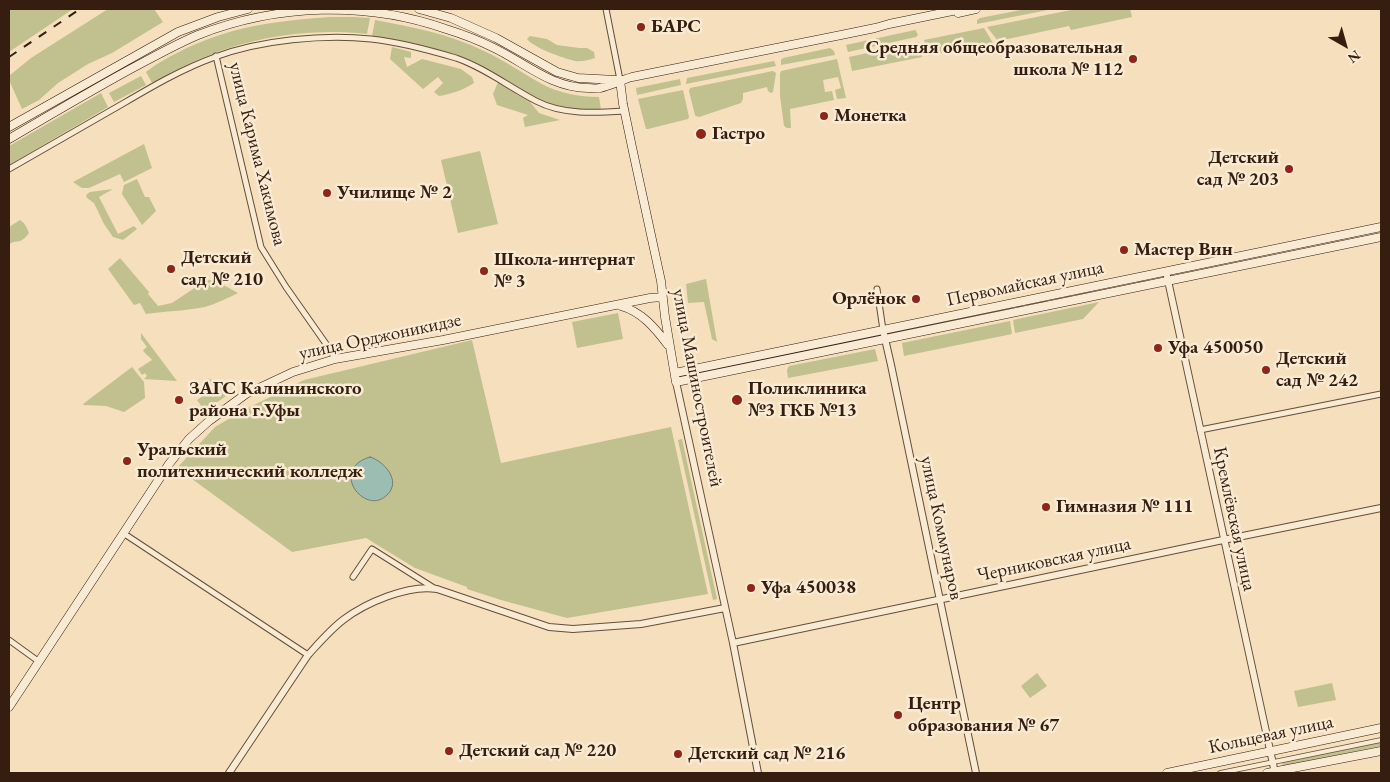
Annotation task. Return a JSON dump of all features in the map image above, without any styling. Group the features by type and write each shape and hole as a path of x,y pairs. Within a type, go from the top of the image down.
{"main road":[{"path":"9,127 178,32 218,17 248,9"},
{"path":"419,9 451,18 496,38 557,72 578,78 620,80"},
{"path":"9,139 68,104 159,54 198,35 245,20 282,13 346,10 409,17 493,47 553,81 576,88 599,88 620,80 962,9"},
{"path":"889,25 973,9"},
{"name":"улица Машиностроителей","path":"620,80 661,284 676,382"},
{"name":"Первомайская улица","path":"675,373 1381,227"},
{"name":"Первомайская улица","path":"676,382 1381,237"},
{"name":"улица Орджоникидзе","path":"9,707 169,464 189,439 209,421 246,394 293,372 335,359 662,297"},
{"path":"619,305 630,308 647,320 658,331 670,348"},
{"name":"Кольцевая улица","path":"1167,773 1381,728"},
{"name":"Кольцевая улица","path":"1272,773 1381,751"}],"street":[{"name":"улица Машиностроителей","path":"606,9 620,80"},
{"path":"9,169 184,69 216,56 296,39 325,37 373,39 426,49 464,61 493,75 537,102 556,108 580,112 625,111"},
{"name":"улица Карима Хакимова","path":"216,56 261,246 286,287 335,359"},
{"name":"Кремлёвская улица","path":"1166,271 1270,752 1272,773"},
{"name":"улица Коммунаров","path":"876,289 976,773"},
{"name":"улица Машиностроителей","path":"676,382 733,643 758,773"},
{"path":"1200,430 1381,394"},
{"name":"Черниковская улица","path":"733,643 1381,508"},
{"path":"123,533 308,655"},
{"path":"353,577 372,549 436,589"},
{"path":"229,773 308,655 343,620 393,594 427,587 549,627 573,629 640,624 725,608"},
{"path":"9,640 38,661"},
{"path":"1220,773 1381,740"}],"green space":[{"path":"9,9 73,9 9,52"},
{"path":"108,9 154,9 163,22 112,53 88,64 58,83 39,100 22,109 9,76 31,58"},
{"path":"1026,9 1053,9 977,24 977,20 980,18"},
{"path":"1076,9 1130,9 1132,17 1071,30 1069,26 998,41 987,27"},
{"path":"331,17 370,18 367,34 326,32 286,35 245,43 226,49 186,65 152,83 146,72 179,52 216,36 253,26"},
{"path":"375,20 431,32 471,45 499,58 540,83 561,92 599,97 601,110 576,110 552,105 532,96 485,68 450,53 372,36"},
{"path":"984,28 993,43 928,56 924,40"},
{"path":"915,30 918,35 916,37 848,52 846,45"},
{"path":"530,36 547,39 557,45 587,48 594,52 595,58 577,61 563,58 536,46 527,39"},
{"path":"919,42 922,57 852,71 849,57"},
{"path":"392,47 411,52 411,58 404,57 407,67 422,59 461,69 472,77 474,83 466,88 439,96 434,92 443,83 438,77 423,89 390,59"},
{"path":"830,48 834,51 835,55 781,65 783,58"},
{"path":"837,59 846,98 837,99 835,90 841,88 838,77 823,80 825,92 832,91 834,100 790,109 791,128 784,126 780,96 781,71"},
{"path":"774,61 776,66 686,84 687,78"},
{"path":"773,71 776,73 773,92 768,91 767,87 743,93 741,103 699,117 695,115 689,91 690,88"},
{"path":"141,76 146,85 114,102 109,93"},
{"path":"680,79 681,85 637,95 636,88"},
{"path":"498,82 530,102 539,113 560,120 525,127 523,118 528,115 497,105 493,94"},
{"path":"683,90 688,119 646,129 638,99"},
{"path":"101,93 108,107 9,165 9,146"},
{"path":"144,144 152,168 124,182 120,174 89,188 82,188 73,182"},
{"path":"480,151 498,224 458,233 441,160"},
{"path":"137,179 145,197 149,197 156,211 142,225 122,194 124,185"},
{"path":"113,189 99,197 118,234 134,226 137,229 123,240 113,237 104,224 94,203 86,195 90,192"},
{"path":"20,220 25,224 29,233 21,240 9,244 9,227"},
{"path":"120,258 149,292 148,294 158,306 172,303 209,280 218,282 238,293 205,307 146,314 140,303 134,305 108,269"},
{"path":"706,279 717,342 712,339 704,302 688,303 686,284"},
{"path":"1099,302 1083,319 1015,333 1013,320"},
{"path":"618,313 623,339 577,348 572,322"},
{"path":"1010,321 1012,334 904,356 902,343"},
{"path":"141,333 177,381 144,379 147,376 145,373 142,375 138,369 152,360 143,350 147,347 141,339"},
{"path":"472,340 501,463 671,427 708,594 567,618 467,589 467,587 415,568 366,538 292,552 177,468 215,427 304,380"},
{"path":"875,349 878,361 788,378 787,370 789,366"},
{"path":"132,367 144,382 145,398 124,412 106,406 83,404"},
{"path":"207,378 224,385 230,393 205,411 197,400 214,388"},
{"path":"682,439 717,599 713,600 678,440"},
{"path":"1037,673 1047,686 1030,698 1021,686"},
{"path":"1332,683 1336,700 1298,707 1294,691"},
{"path":"1381,742 1381,746 1283,766 1282,763"}],"water":[{"path":"370,457 381,463 392,478 391,490 387,495 378,500 369,500 361,496 354,489 351,480 352,471 358,463"}],"railway":[{"path":"9,57 80,9"}],"place":[{"name":"БАРС","path":"641,27"},
{"name":"Средняя общеобразовательная школа № 112","path":"1133,59"},
{"name":"Монетка","path":"824,116"},
{"name":"Гастро","path":"701,134"},
{"name":"Детский сад № 203","path":"1289,169"},
{"name":"Училище № 2","path":"327,193"},
{"name":"Мастер Вин","path":"1124,250"},
{"name":"Детский сад № 210","path":"171,269"},
{"name":"Школа-интернат № 3","path":"484,271"},
{"name":"Орлёнок","path":"916,299"},
{"name":"Уфа 450050","path":"1158,348"},
{"name":"Детский сад № 242","path":"1266,370"},
{"name":"ЗАГС Калининского района г.Уфы","path":"179,400"},
{"name":"Поликлиника №3 ГКБ №13","path":"737,400"},
{"name":"Уральский политехнический колледж","path":"127,461"},
{"name":"Гимназия № 111","path":"1046,507"},
{"name":"Уфа 450038","path":"751,588"},
{"name":"Центр образования № 67","path":"898,715"},
{"name":"Детский сад № 220","path":"449,751"},
{"name":"Детский сад № 216","path":"678,754"}]}
